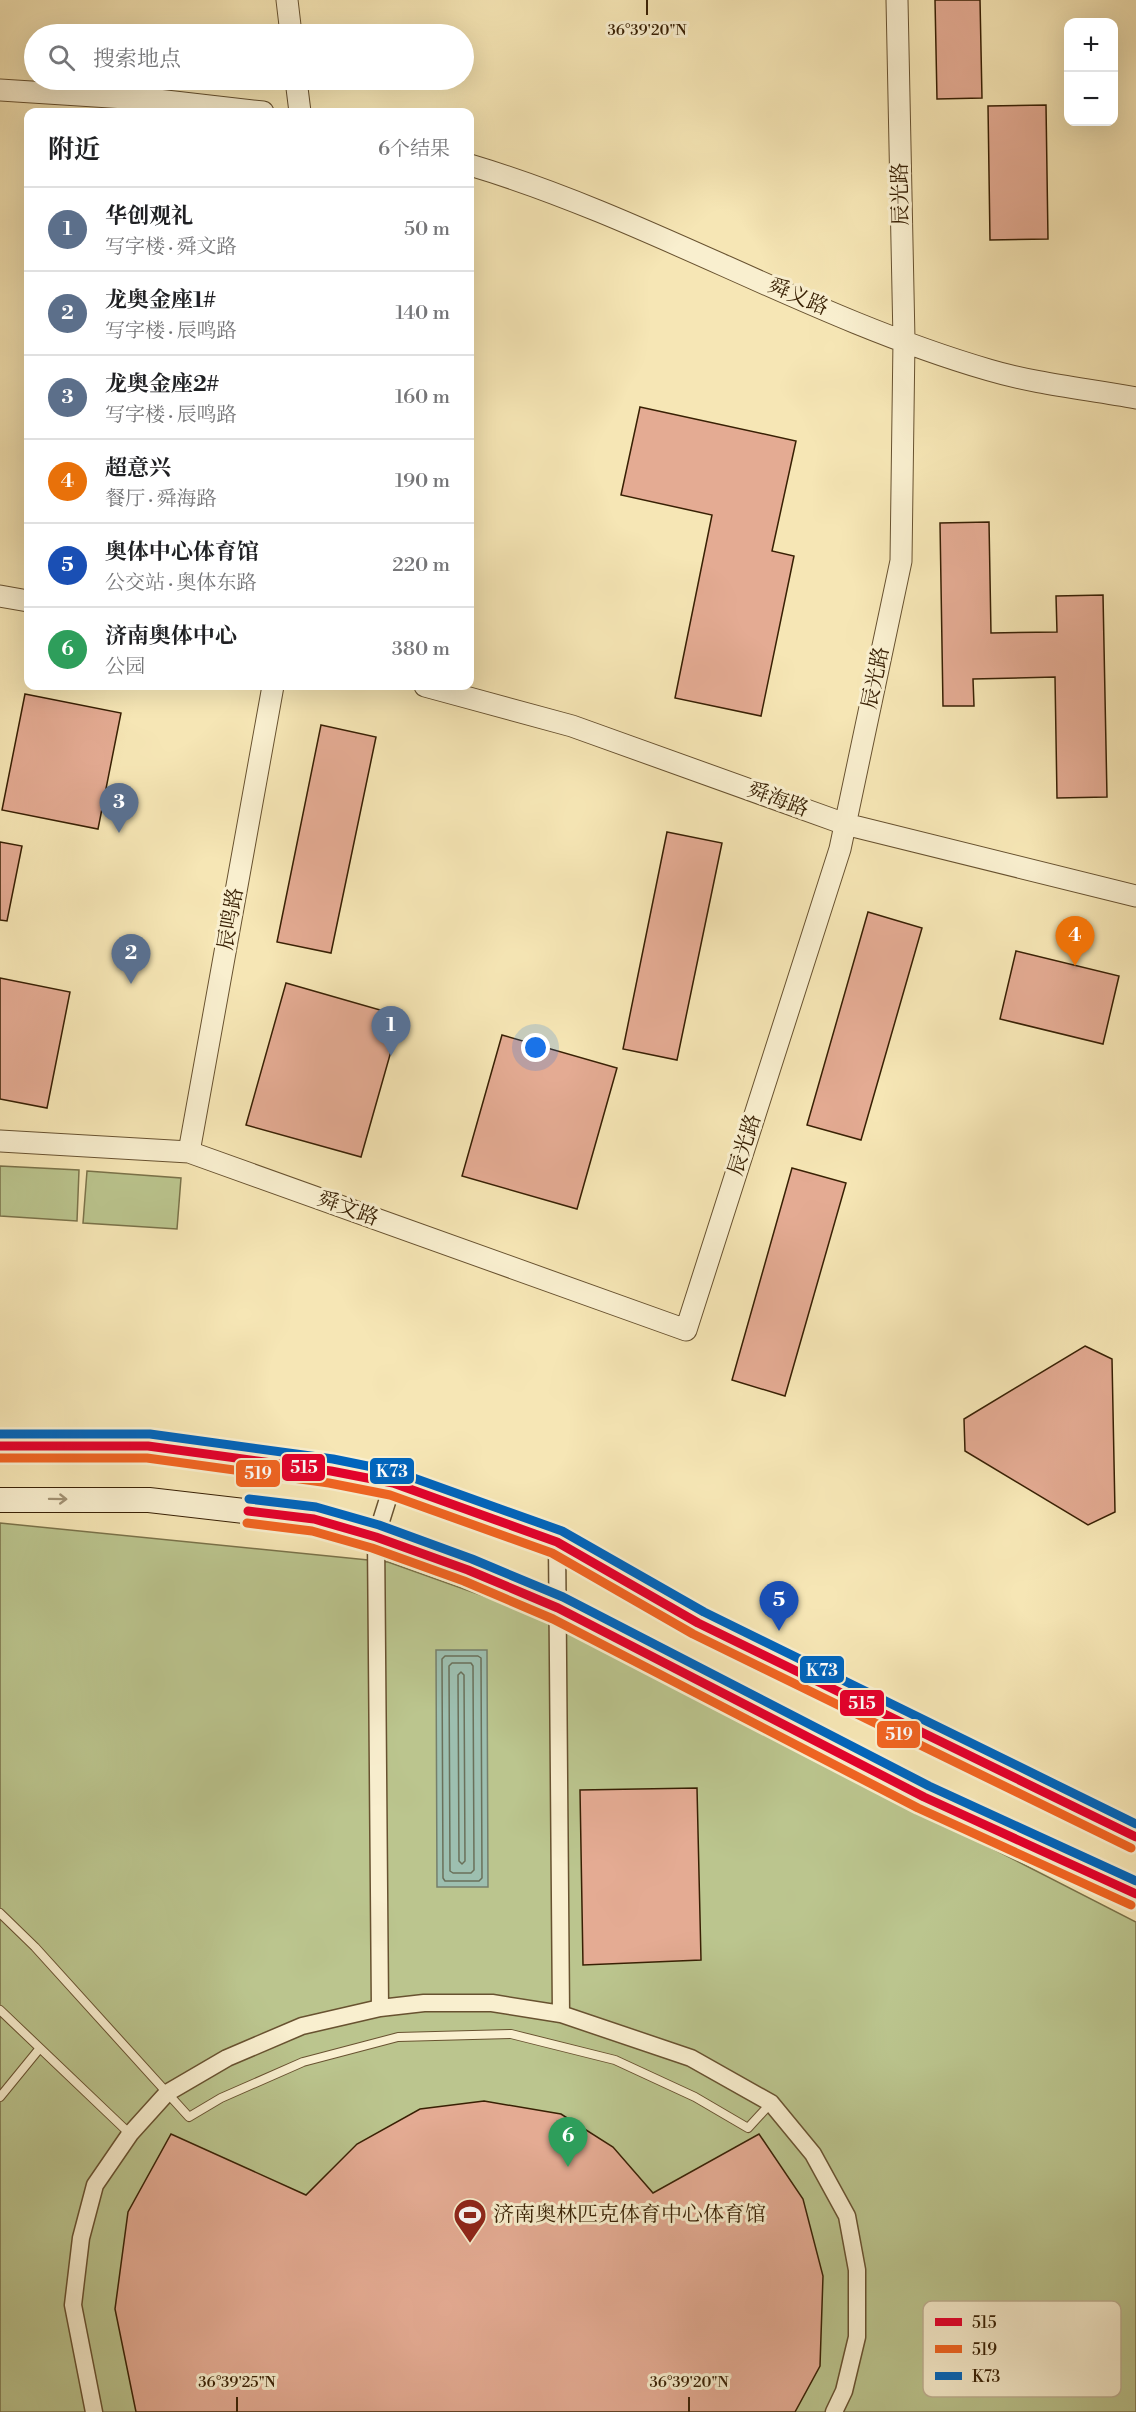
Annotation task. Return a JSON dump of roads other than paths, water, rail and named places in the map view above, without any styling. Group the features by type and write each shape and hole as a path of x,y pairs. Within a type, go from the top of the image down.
{"main road":[{"path":"0,1446 148,1446 331,1471 393,1483 557,1542 698,1623 1136,1837"},
{"path":"0,1500 149,1500 314,1519 376,1537 468,1570 558,1608 924,1797 1136,1894"}],"street":[{"path":"287,0 290,24"},
{"name":"辰光路","path":"686,1330 840,849 901,561 904,340 897,0"},
{"path":"0,90 157,100 228,108"},
{"path":"297,90 300,108"},
{"name":"舜义路","path":"474,166 530,183 904,340 990,371 1136,398"},
{"path":"0,596 24,600"},
{"name":"辰鸣路","path":"189,1152 272,690"},
{"name":"舜海路","path":"440,690 572,726 845,824 1136,896"},
{"name":"舜文路","path":"0,1141 189,1152 686,1330"},
{"path":"380,2008 376,1537 393,1483"},
{"path":"557,1542 561,2014"},
{"path":"94,2412 73,2305 81,2238 95,2185 130,2134 167,2092 227,2058 302,2026 380,2008 424,2002 492,2003 561,2014 691,2058 771,2103 813,2154 847,2216 857,2270 857,2337 844,2391 834,2412"}],"lane":[{"path":"0,1913 35,1947 189,2117 221,2098 303,2062 398,2037 511,2034 615,2060 694,2097 748,2128 771,2103"},
{"path":"0,2010 130,2134"},
{"path":"0,2097 40,2048"}],"water":[{"path":"436,1650 487,1650 488,1887 437,1887"}],"place":[{"name":"龙奥金座2#","path":"119,833"},
{"name":"超意兴","path":"1075,966"},
{"name":"龙奥金座1#","path":"131,984"},
{"name":"华创观礼","path":"391,1056"},
{"name":"奥体中心体育馆","path":"779,1631"},
{"name":"济南奥体中心","path":"568,2167"},
{"name":"济南奥林匹克体育中心体育馆","path":"470,2244"}]}
